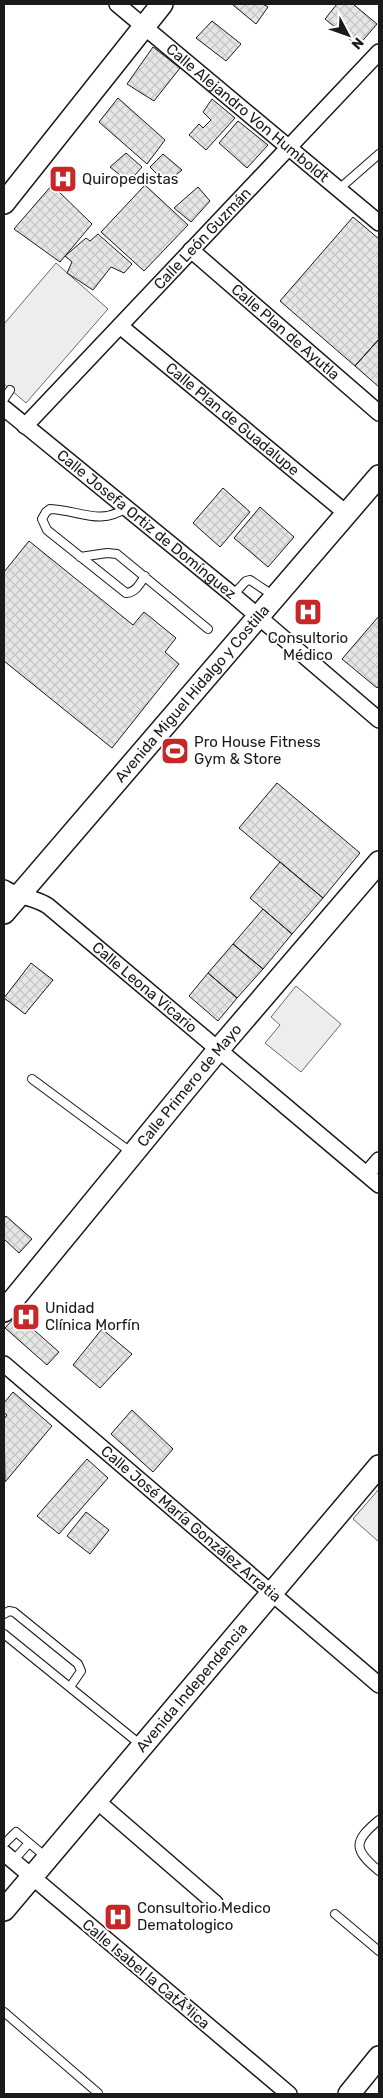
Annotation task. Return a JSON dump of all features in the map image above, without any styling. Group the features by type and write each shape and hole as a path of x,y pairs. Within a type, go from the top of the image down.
{"main road":[{"path":"4,203 162,4"},
{"name":"Avenida Miguel Hidalgo y Costilla","path":"4,913 11,891 258,616 379,476"},
{"name":"Calle Primero de Mayo","path":"4,1311 218,1050 379,862"},
{"name":"Avenida Independencia","path":"5,1905 48,1859 104,1806 143,1747 379,1466"},
{"path":"349,2094 379,2057"}],"street":[{"name":"Calle Alejandro Von Humboldt","path":"117,4 379,223"},
{"name":"Calle León Guzmán","path":"25,426 379,52"},
{"name":"Calle Plan de Ayutla","path":"191,250 379,413"},
{"name":"Calle Plan de Guadalupe","path":"120,326 346,513"},
{"name":"Calle Josefa Ortiz de Domínguez","path":"4,408 233,595 379,720"},
{"name":"Calle Leona Vicario","path":"11,891 40,901 48,906 379,1185"},
{"path":"367,1174 379,1160"},
{"name":"Calle José María González Arratia","path":"4,1364 379,1685"},
{"path":"104,1806 215,1904"},
{"name":"Calle Isabel la CatÃ³lica","path":"8,1857 289,2094"}],"lane":[{"path":"339,189 379,154"},
{"path":"4,398 10,390"},
{"path":"126,508 106,518 50,509 42,519 44,528 126,593 131,593 145,576"},
{"path":"80,557 107,553 117,554 208,629"},
{"path":"233,595 246,581 250,580 274,597"},
{"path":"32,1078 132,1153"},
{"path":"4,1614 9,1611 14,1612 78,1664 81,1671 70,1687"},
{"path":"4,1634 143,1747"},
{"path":"379,1820 360,1841 359,1847 363,1858 379,1871"},
{"path":"372,1826 379,1831"},
{"path":"4,1844 15,1832 48,1859"},
{"path":"8,1857 29,1843"},
{"path":"335,1914 379,1951"},
{"path":"4,2012 98,2093"}],"shaded area":[{"path":"56,263 108,309 26,403 4,384 4,324"},
{"path":"296,986 341,1024 301,1072 265,1043 280,1025 271,1017"},
{"path":"379,1489 379,1542 353,1519"}],"building":[{"path":"234,4 263,4 268,7 256,24"},
{"path":"337,4 353,4 377,24 358,46 325,19"},
{"path":"212,21 241,44 226,61 196,38"},
{"path":"153,47 180,68 154,101 127,84"},
{"path":"118,98 165,140 147,164 99,122"},
{"path":"212,99 235,118 206,150 189,135 199,124 203,128 211,120 203,112"},
{"path":"238,121 268,145 247,168 219,143"},
{"path":"126,153 142,167 129,182 110,167"},
{"path":"163,154 182,170 166,183 150,167"},
{"path":"52,185 92,224 60,262 14,229"},
{"path":"145,185 188,225 144,271 101,232"},
{"path":"198,187 210,201 191,222 174,208"},
{"path":"353,217 379,239 379,339 355,366 280,301"},
{"path":"98,234 132,264 124,273 111,267 93,290 67,273 72,262 65,256 86,238 90,241"},
{"path":"379,339 379,387 355,366"},
{"path":"223,488 250,512 220,547 193,523"},
{"path":"260,507 294,537 268,567 234,538"},
{"path":"29,541 133,625 144,612 176,638 165,652 179,664 112,748 4,661 4,572"},
{"path":"379,616 379,685 377,688 342,659"},
{"path":"277,783 360,853 323,898 239,828"},
{"path":"280,862 323,898 292,934 250,898"},
{"path":"263,909 292,934 263,969 233,944"},
{"path":"233,944 263,969 237,998 208,973"},
{"path":"31,963 53,980 25,1014 4,998"},
{"path":"208,973 237,998 218,1021 189,996"},
{"path":"6,1216 32,1239 19,1253 4,1239 4,1219"},
{"path":"17,1315 59,1352 47,1365 5,1328"},
{"path":"102,1329 132,1354 100,1388 73,1365"},
{"path":"13,1392 52,1426 5,1482 4,1419 7,1415 4,1413 4,1403"},
{"path":"132,1410 173,1449 153,1472 111,1434"},
{"path":"87,1459 108,1478 59,1534 37,1516"},
{"path":"86,1512 109,1530 90,1554 67,1536"}],"place":[{"name":"Quiropedistas","path":"63,179"},
{"name":"Consultorio Médico","path":"308,612"},
{"name":"Pro House Fitness Gym & Store","path":"175,751"},
{"name":"Unidad Clínica Morfín","path":"26,1317"},
{"name":"Consultorio Medico Dematologico","path":"118,1917"}]}
